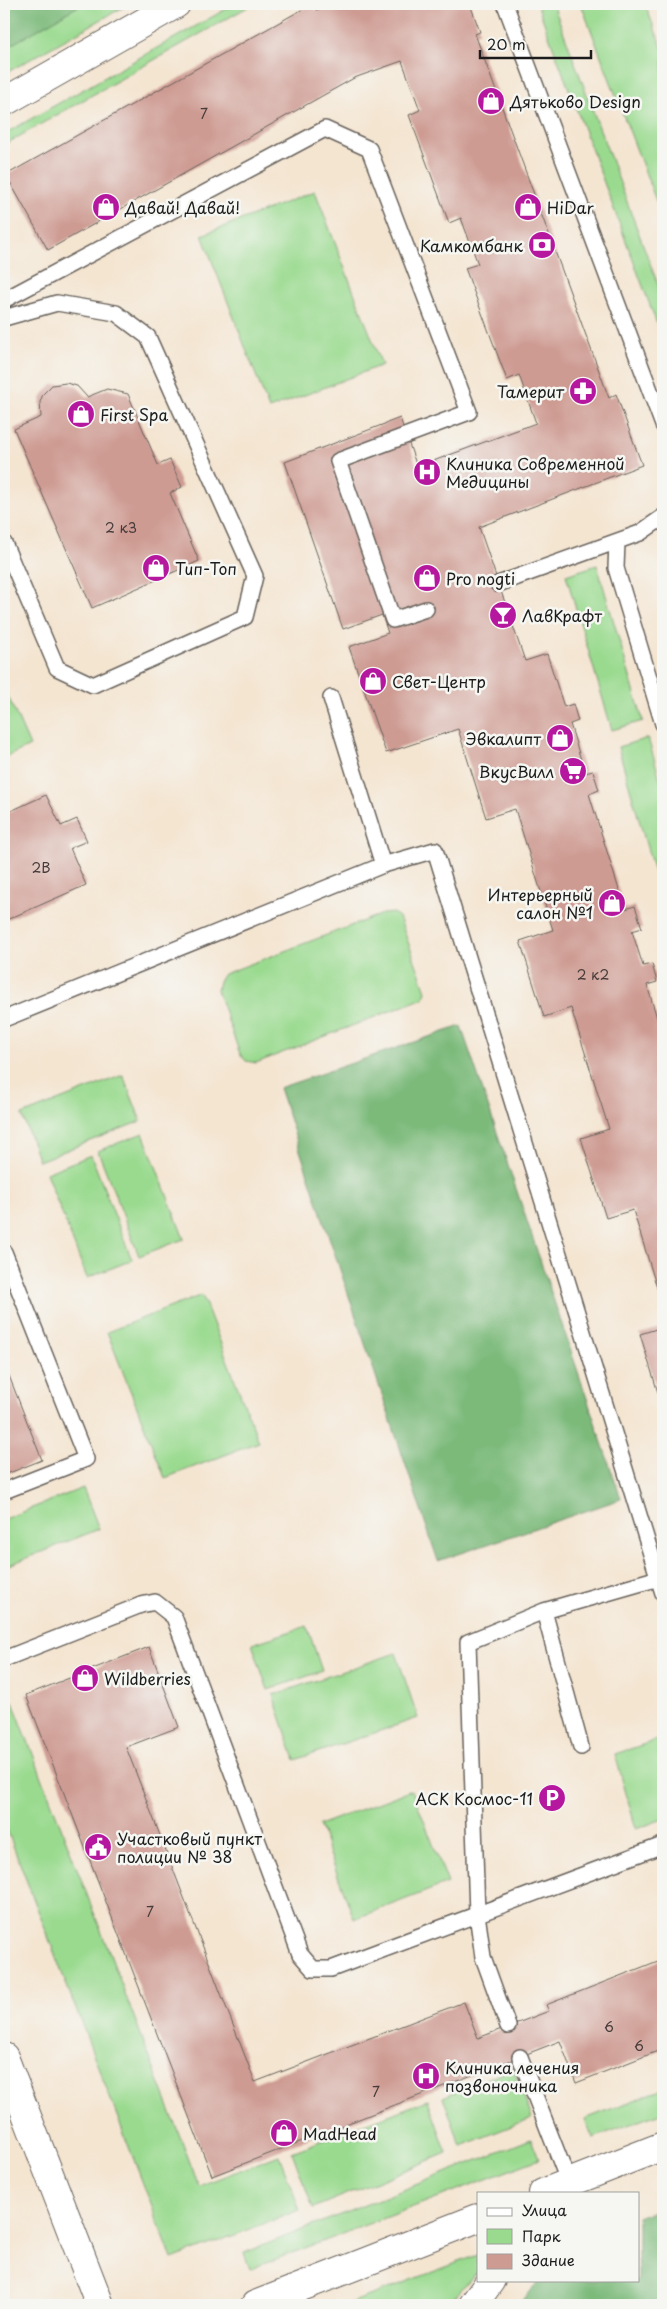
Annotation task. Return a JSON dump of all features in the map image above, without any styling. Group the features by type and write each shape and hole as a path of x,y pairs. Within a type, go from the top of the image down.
{"street":[{"path":"4,102 176,4"},
{"path":"4,2057 100,2305"},
{"path":"547,2192 564,2188 663,2146"},
{"path":"255,2305 477,2218"},
{"path":"474,2305 490,2282"}],"lane":[{"path":"505,4 663,425"},
{"path":"4,300 325,129 369,149 469,412 338,461 393,620 426,609"},
{"path":"4,318 57,302 116,314 148,338 255,576 245,617 93,685 57,668 4,543"},
{"path":"498,584 640,533 663,517"},
{"path":"617,542 616,568 663,724"},
{"path":"331,698 383,866"},
{"path":"4,1019 383,866 435,850 663,1593"},
{"path":"4,1252 86,1459 4,1491"},
{"path":"508,2026 483,1958 477,1914 468,1642 544,1611 659,1578"},
{"path":"4,1660 141,1605 156,1602 174,1617 300,1954 313,1969 331,1969 663,1845"},
{"path":"544,1611 581,1747"},
{"path":"520,2057 564,2188"}],"green space":[{"path":"4,4 129,4 4,74"},
{"path":"4,4 82,4 4,49"},
{"path":"235,4 253,4 4,145 4,134"},
{"path":"537,4 553,4 663,298 663,340"},
{"path":"581,4 645,4 663,50 663,219"},
{"path":"315,191 382,365 269,409 202,235"},
{"path":"597,565 643,721 612,730 566,575"},
{"path":"4,687 30,746 4,758"},
{"path":"648,738 663,789 663,903 618,747"},
{"path":"393,913 399,917 426,991 424,998 256,1063 246,1061 240,1054 217,990 219,981 224,974 382,914"},
{"path":"461,1026 621,1499 438,1561 279,1088"},
{"path":"123,1075 141,1121 39,1161 22,1115"},
{"path":"143,1133 184,1239 139,1256 98,1151"},
{"path":"91,1155 132,1260 87,1278 46,1173"},
{"path":"202,1295 259,1442 165,1478 107,1332"},
{"path":"83,1488 99,1529 4,1567 4,1519"},
{"path":"307,1626 322,1671 268,1690 252,1644"},
{"path":"396,1653 418,1718 295,1760 273,1695"},
{"path":"13,1702 199,2186 279,2155 300,2210 172,2259 4,1822 4,1706"},
{"path":"663,1738 663,1819 636,1829 615,1754"},
{"path":"412,1790 448,1883 354,1919 319,1825"},
{"path":"513,2068 532,2118 461,2146 443,2097"},
{"path":"663,2089 663,2112 593,2138 585,2119"},
{"path":"428,2100 447,2153 313,2208 292,2152"},
{"path":"531,2139 539,2159 250,2269 244,2253"},
{"path":"663,2207 663,2305 519,2305 538,2282 640,2282 640,2216"},
{"path":"477,2255 477,2271 448,2305 345,2305"}],"building":[{"path":"312,4 316,10 333,4 470,4 480,32 475,34 609,398 616,394 642,465 479,527 525,661 547,654 564,707 573,704 578,721 570,724 585,773 593,771 599,790 589,794 625,909 635,906 642,928 632,931 643,966 652,964 657,982 647,985 663,1038 663,1307 633,1210 606,1218 581,1138 609,1129 571,1008 544,1017 520,941 553,930 515,809 486,818 458,729 386,753 349,647 388,633 382,615 343,629 285,462 400,418 417,467 536,423 519,375 507,380 465,268 478,264 461,218 449,223 409,115 420,110 402,61 354,78 48,250 6,175"},
{"path":"66,383 77,386 87,397 107,389 128,394 158,465 170,460 182,487 170,493 199,561 92,608 14,429 41,417 40,402 43,394 52,385"},
{"path":"46,795 61,826 77,819 87,841 70,848 86,885 4,921 4,814"},
{"path":"663,1327 663,1409 640,1334"},
{"path":"4,1363 42,1460 4,1475"},
{"path":"149,1647 179,1727 126,1747 255,2082 464,2002 478,2038 549,2011 546,2005 663,1959 663,2049 576,2083 560,2041 212,2176 26,1695"}],"place":[{"name":"Дятьково Design","path":"491,101"},
{"name":"Давай! Давай!","path":"106,207"},
{"name":"HiDar","path":"528,207"},
{"name":"Камкомбанк","path":"542,245"},
{"name":"Тамерит","path":"583,391"},
{"name":"First Spa","path":"81,414"},
{"name":"Клиника Современной Медицины","path":"427,472"},
{"name":"Тип-Топ","path":"156,568"},
{"name":"Pro nogti","path":"427,578"},
{"name":"ЛавКрафт","path":"503,615"},
{"name":"Свет-Центр","path":"373,681"},
{"name":"Эвкалипт","path":"560,738"},
{"name":"ВкусВилл","path":"573,771"},
{"name":"Интерьерный салон №1","path":"612,903"},
{"name":"Wildberries","path":"85,1678"},
{"name":"АСК Космос-11","path":"552,1798"},
{"name":"Участковый пункт полиции № 38","path":"98,1847"},
{"name":"Клиника лечения позвоночника","path":"426,2076"},
{"name":"MadHead","path":"284,2133"}]}
